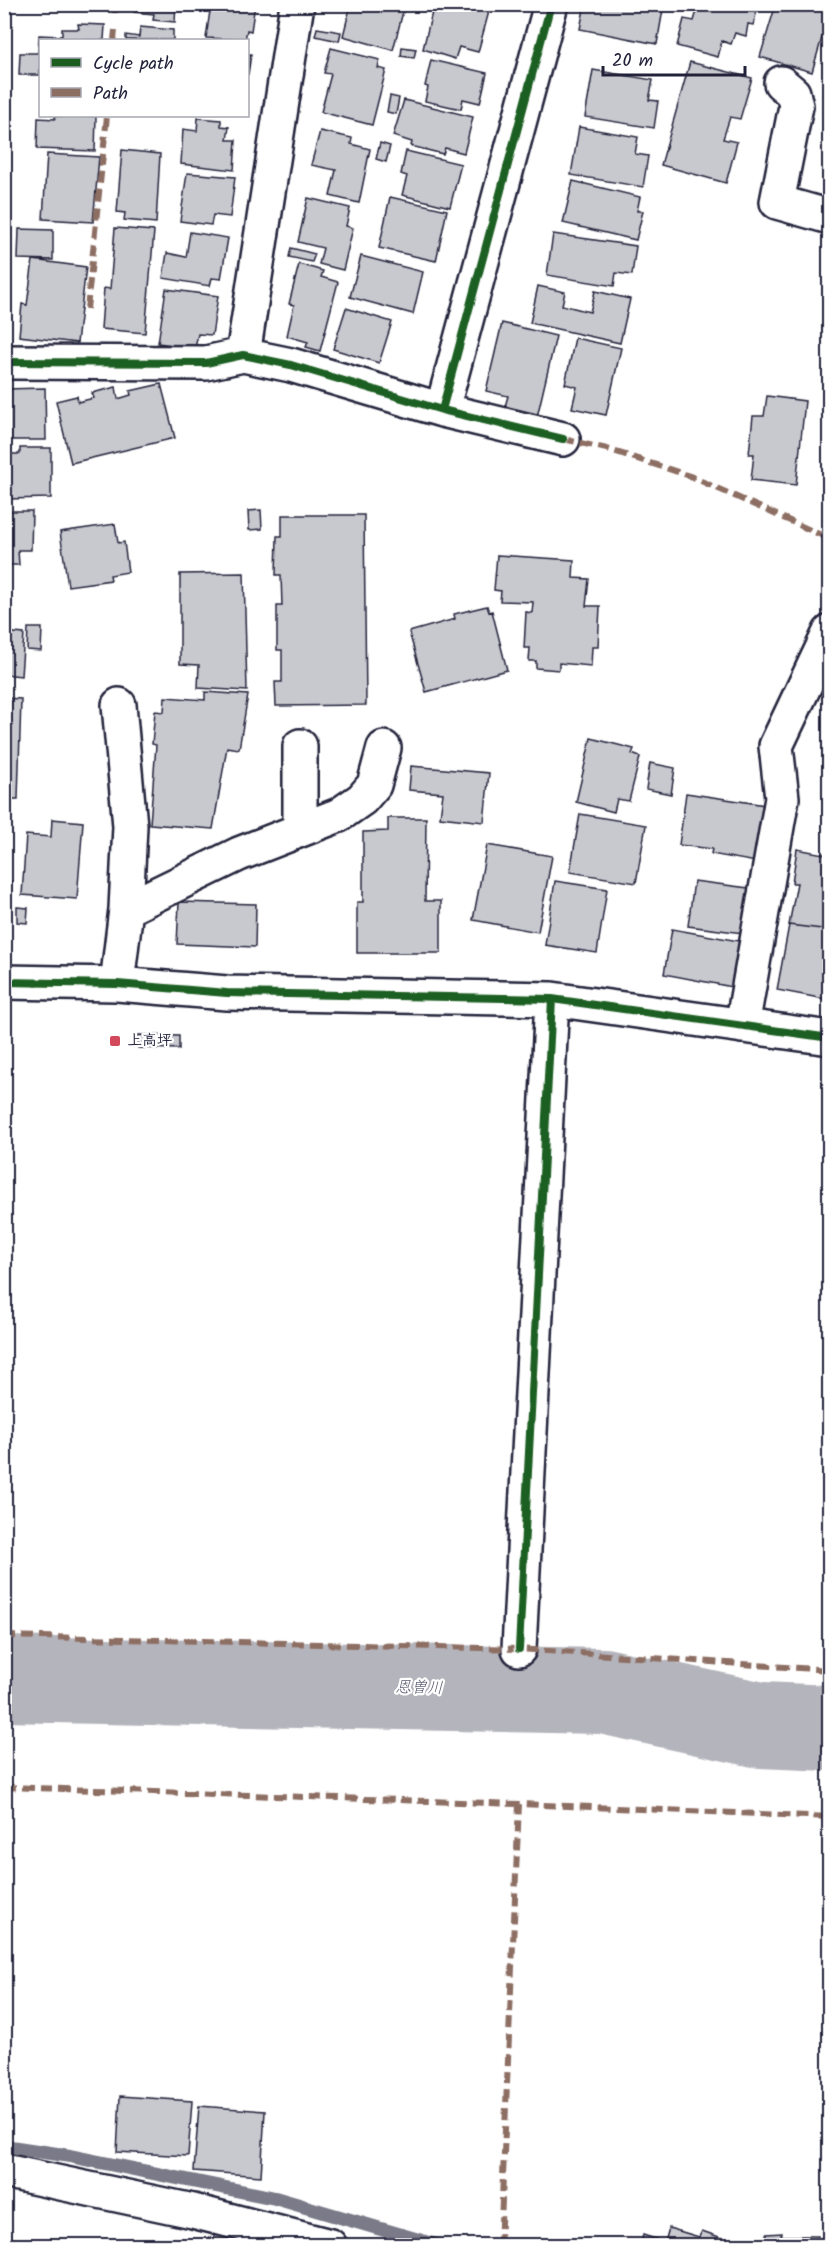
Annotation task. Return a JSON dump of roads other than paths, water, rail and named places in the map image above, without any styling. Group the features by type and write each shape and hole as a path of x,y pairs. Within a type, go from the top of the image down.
{"street":[{"path":"243,355 297,4"},
{"path":"442,410 551,4"},
{"path":"781,83 793,93 796,106 777,202 830,217"},
{"path":"4,362 206,363 243,355 291,365 442,410 563,439"},
{"path":"742,1026 782,798 776,746 830,632"},
{"path":"117,984 126,909 130,826 120,705"},
{"path":"300,746 300,829"},
{"path":"126,909 239,854 339,815 362,799 374,785 384,748"},
{"path":"4,982 117,984 227,993 552,999 830,1038"},
{"path":"519,1649 552,999"},
{"path":"4,2171 193,2211 330,2245"}],"waterway":[{"name":"恩曽川","path":"4,1679 603,1691 761,1725 830,1728"},
{"path":"4,2146 70,2156 275,2198 439,2246"}],"place":[{"name":"上高坪","path":"115,1041"}]}
